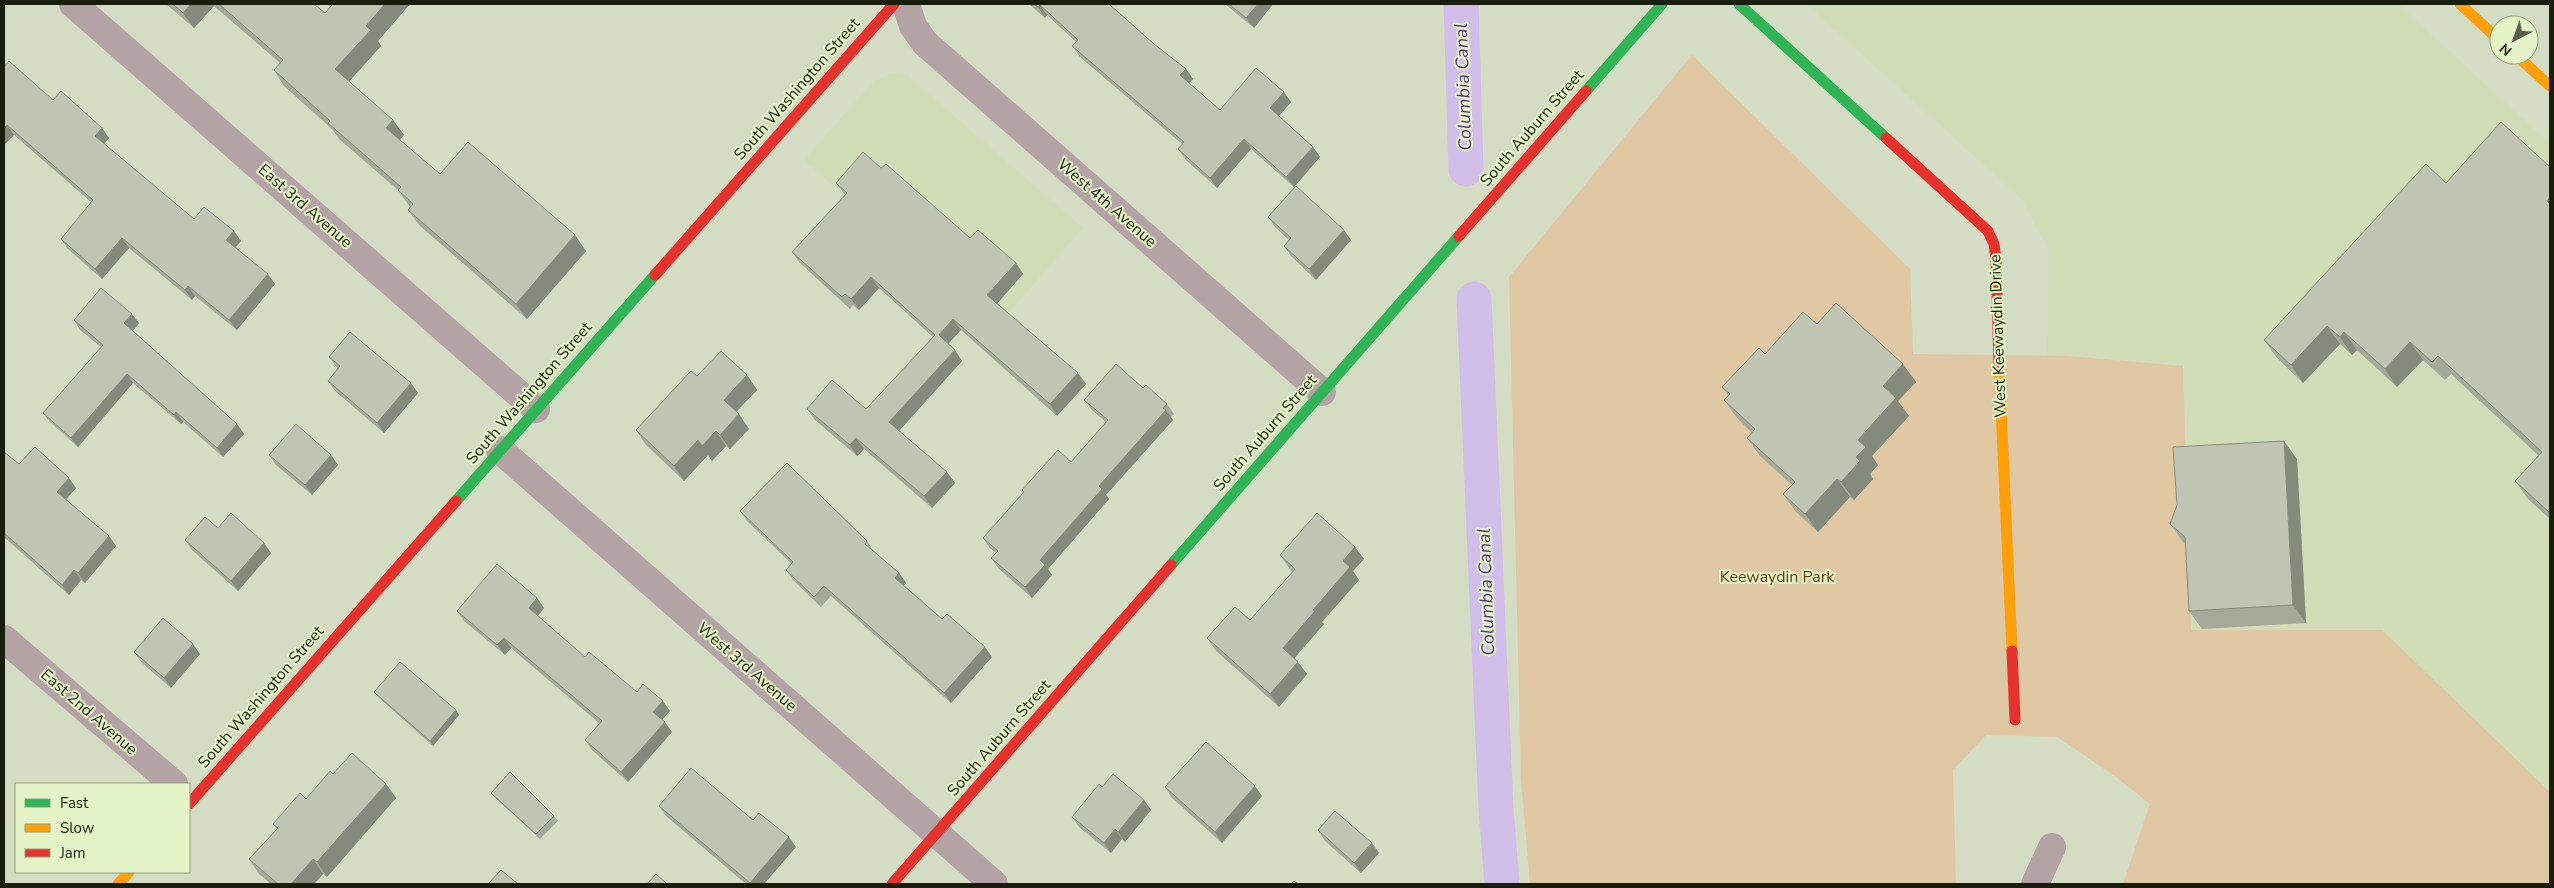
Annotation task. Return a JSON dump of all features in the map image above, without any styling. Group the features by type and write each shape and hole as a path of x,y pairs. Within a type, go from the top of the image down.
{"street":[{"name":"East 3rd Avenue","path":"74,4 536,409"},
{"name":"South Washington Street","path":"190,792 500,450 894,4"},
{"name":"West 4th Avenue","path":"906,4 913,26 925,43 1322,392"},
{"name":"South Auburn Street","path":"892,884 1662,4"},
{"name":"West Keewaydin Drive","path":"1739,4 1988,231 1994,244 2015,720"},
{"path":"2460,4 2489,31"},
{"path":"2527,65 2550,86"},
{"name":"West 3rd Avenue","path":"500,450 994,884"},
{"name":"East 2nd Avenue","path":"4,639 171,783"},
{"path":"2035,884 2052,847"},
{"path":"118,884 128,873"}],"shaded area":[{"path":"1806,4 2398,4 2550,144 2550,792 2382,630 2191,630 2183,366 2047,356 2049,251 2022,199"},
{"path":"894,73 908,76 1083,228 995,328 804,160 874,81"}],"green space":[{"name":"Keewaydin Park","path":"1692,55 1910,269 1913,354 2069,356 2183,366 2191,630 2382,630 2550,792 2550,884 2123,884 2150,804 2116,777 2057,737 1986,735 1953,770 1956,884 1530,884 1521,780 1509,277"}],"building":[{"path":"173,4 191,4 183,13"},
{"path":"219,4 314,4 325,13 333,4 385,4 366,26 371,30 335,69 393,120 386,128 440,174 468,142 575,235 516,304 408,210 413,204 398,190 401,187 328,123 330,121 274,70 283,60"},
{"path":"1034,4 1109,4 1154,44 1186,69 1180,75 1220,110 1256,68 1284,92 1270,108 1313,147 1286,177 1244,139 1210,178 1178,149 1184,142 1072,46 1078,40 1040,5 1038,7"},
{"path":"1229,4 1258,4 1246,18"},
{"path":"9,61 53,100 61,91 102,128 95,136 194,219 204,207 234,231 226,240 268,274 229,320 188,286 185,290 122,238 95,269 61,239 93,200 7,125 4,128 4,67"},
{"path":"2501,122 2550,167 2550,197 2547,201 2550,204 2550,513 2515,481 2542,452 2438,356 2432,362 2410,342 2385,369 2344,332 2340,337 2327,326 2291,365 2264,340 2426,164 2446,183"},
{"path":"863,152 881,168 886,164 970,238 978,230 1016,263 987,295 1078,373 1050,404 953,319 939,335 955,350 889,422 947,472 924,496 856,438 850,445 807,409 832,380 866,409 935,335 871,277 851,299 845,294 842,297 792,252 847,193 836,183"},
{"path":"1296,186 1344,230 1309,269 1284,246 1291,238 1268,217"},
{"path":"101,288 132,314 124,323 237,424 217,448 176,412 174,415 127,374 71,438 43,413 103,345 74,320"},
{"path":"1836,303 1903,364 1883,386 1896,398 1858,440 1866,447 1856,457 1860,461 1841,482 1837,479 1805,514 1783,494 1795,482 1747,438 1755,429 1724,400 1730,394 1722,387 1759,348 1765,354 1803,312 1817,324"},
{"path":"350,332 411,383 377,423 328,381 340,366 329,357"},
{"path":"721,351 747,375 724,400 739,414 720,435 716,431 702,446 698,440 674,466 636,430 691,371 697,376"},
{"path":"1116,364 1143,388 1146,385 1167,404 1163,408 1166,410 1099,486 1102,489 1040,560 1045,565 1025,587 991,558 998,551 983,538 1058,450 1071,462 1108,420 1084,400"},
{"path":"296,424 331,455 305,485 269,455"},
{"path":"2284,441 2293,605 2189,611 2185,537 2170,524 2177,505 2173,447"},
{"path":"35,447 69,478 57,492 109,536 78,573 74,570 62,585 4,533 4,452 19,464"},
{"path":"787,463 867,541 865,544 899,573 895,578 942,619 947,614 985,647 944,693 824,586 814,597 786,570 793,562 740,511"},
{"path":"231,513 264,543 231,581 185,540 205,517 218,528"},
{"path":"1317,513 1355,547 1343,561 1350,567 1283,648 1298,662 1270,694 1207,638 1235,607 1250,620 1295,569 1280,555"},
{"path":"497,564 537,598 529,608 585,657 589,652 637,692 643,684 663,701 653,712 665,722 621,772 585,740 602,721 504,638 497,645 457,611"},
{"path":"163,618 193,644 164,678 134,652"},
{"path":"400,662 456,710 430,741 374,692"},
{"path":"1206,742 1255,786 1215,832 1165,787"},
{"path":"352,753 386,784 317,862 313,859 291,884 278,884 249,859 278,828 273,824 300,793 306,799 330,771 333,774"},
{"path":"691,768 753,820 759,813 789,837 750,883 659,806"},
{"path":"510,772 554,816 536,834 491,793"},
{"path":"1113,774 1144,800 1118,832 1115,829 1104,843 1072,817 1099,784 1102,787"},
{"path":"1335,811 1372,843 1354,863 1318,830"},
{"path":"501,870 518,884 488,884"},
{"path":"656,874 667,884 647,884"}],"waterway":[{"name":"Columbia Canal","path":"1461,4 1466,169"},
{"name":"Columbia Canal","path":"1474,299 1496,809 1502,884"}],"traffic: fast":[{"path":"1586,91 1662,4"},
{"path":"1739,4 1886,138"},
{"path":"1171,565 1459,236"},
{"path":"456,501 655,275"}],"traffic: slow":[{"path":"2460,4 2489,31"},
{"path":"2527,65 2550,86"},
{"path":"1999,364 2012,651"},
{"path":"118,884 128,873"}],"traffic: jam":[{"path":"655,275 894,4"},
{"path":"1459,236 1586,91"},
{"path":"1886,138 1988,231 1994,244 1996,259 1999,364"},
{"path":"190,803 456,501"},
{"path":"892,884 1171,565"},
{"path":"2012,651 2015,720"}]}
